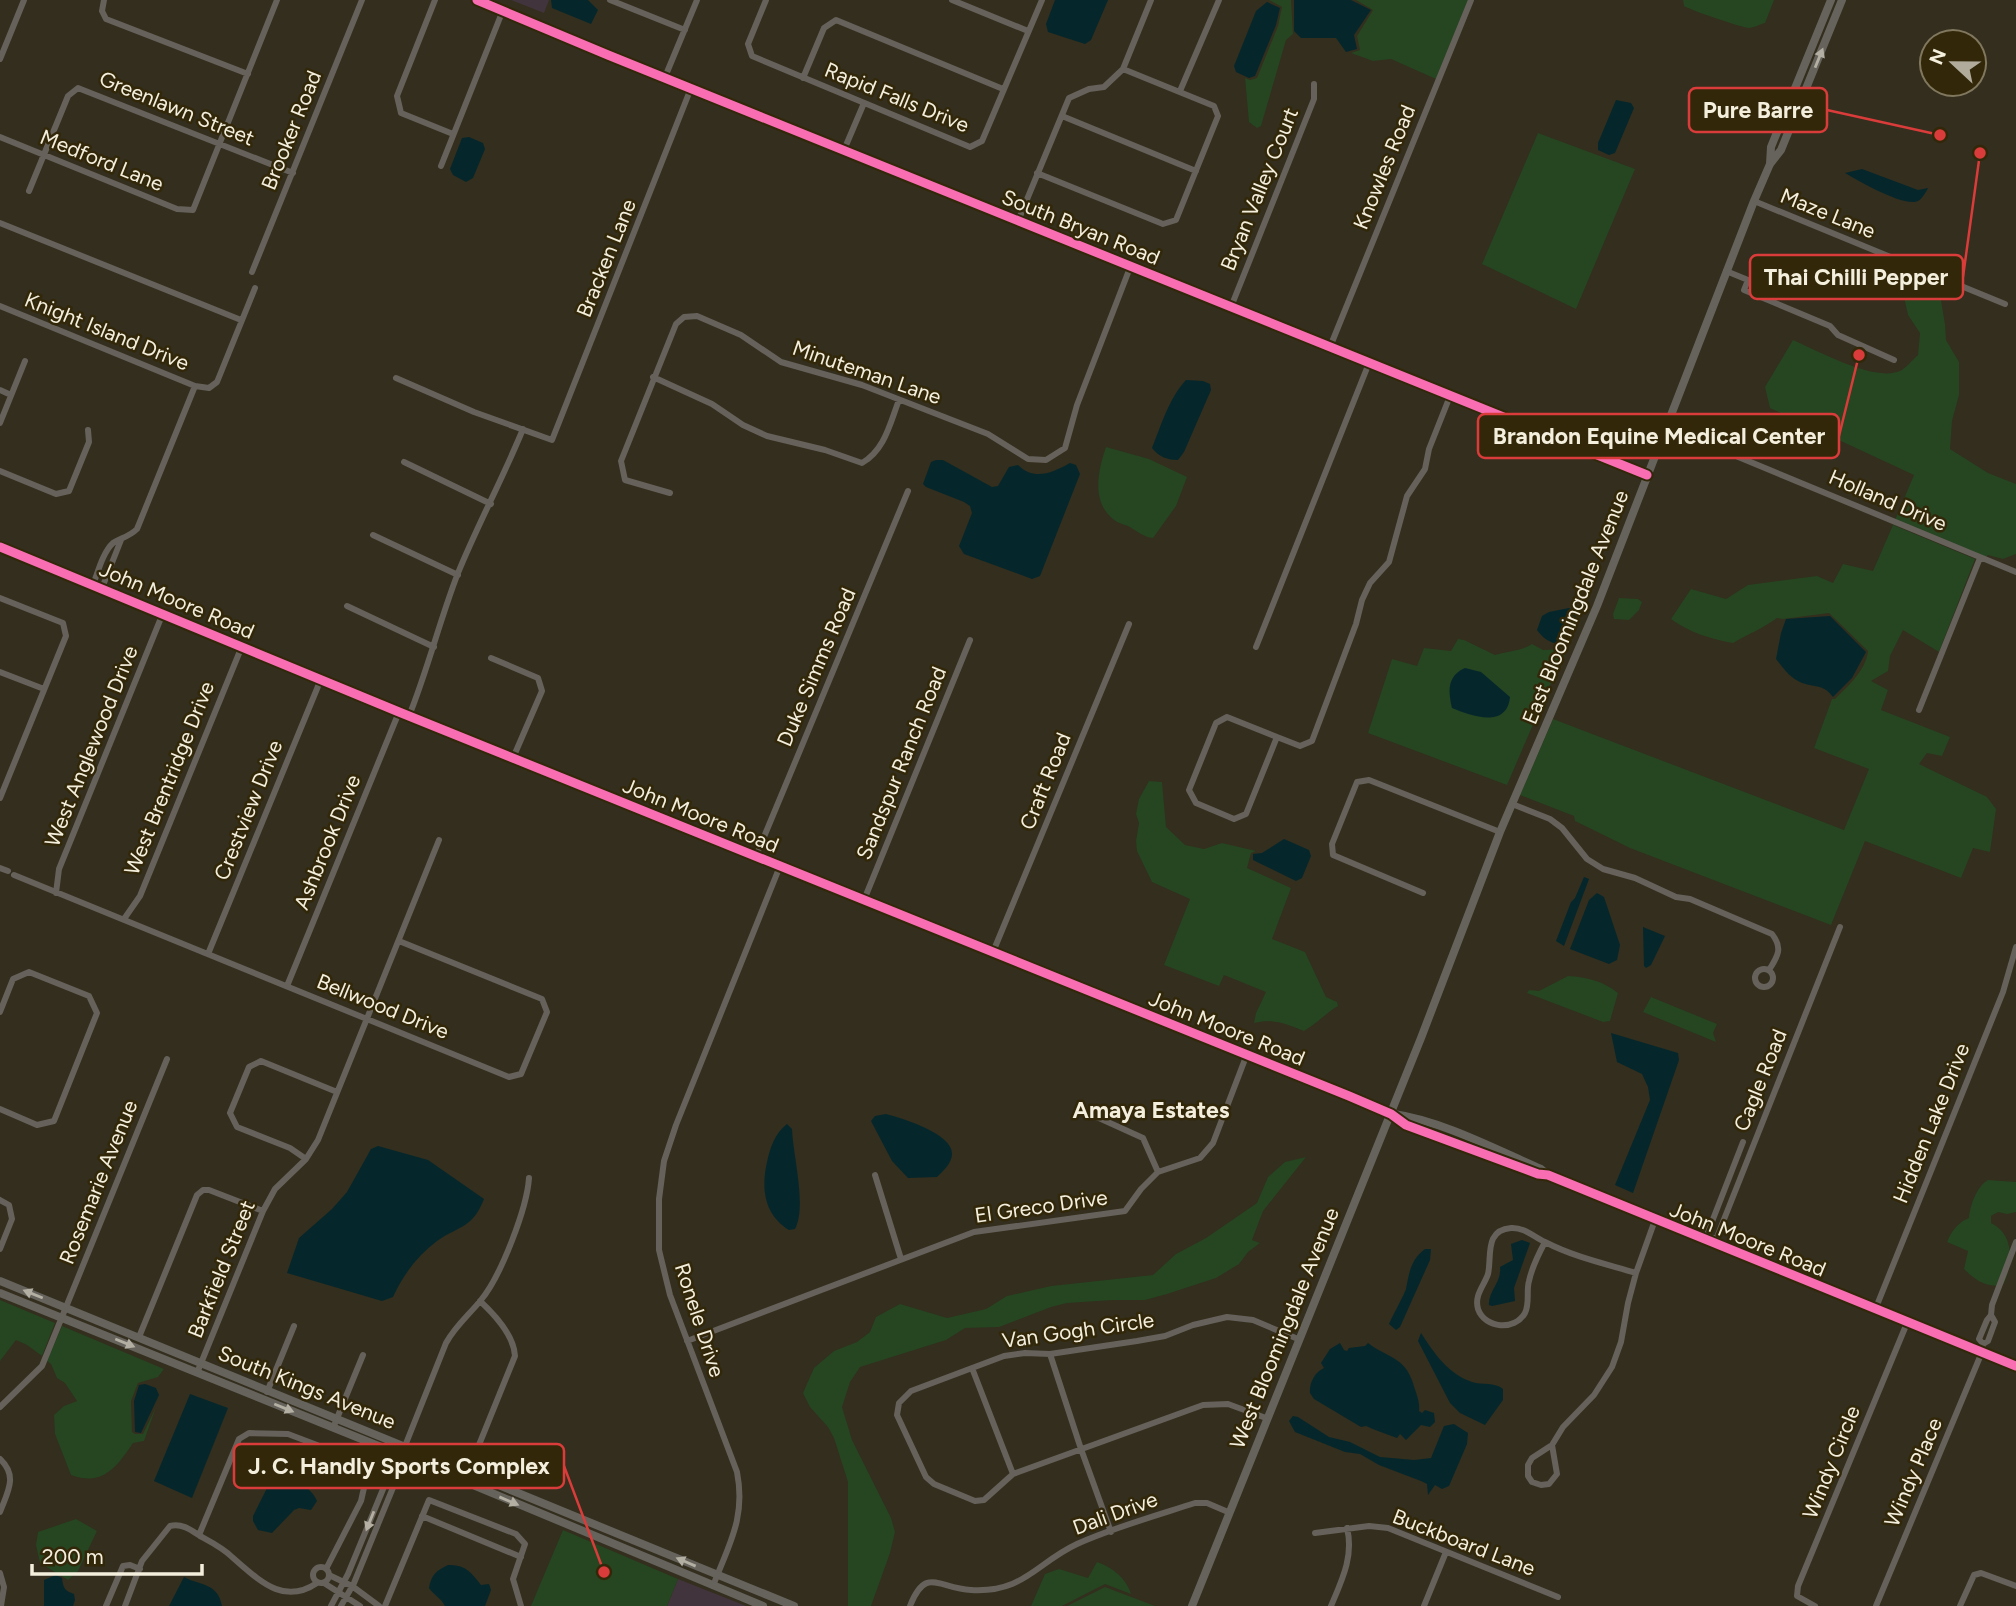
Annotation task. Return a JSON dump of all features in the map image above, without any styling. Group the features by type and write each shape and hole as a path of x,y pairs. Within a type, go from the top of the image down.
{"main road":[{"name":"South Bryan Road","path":"477,0 1647,475"},
{"name":"East Bloomingdale Avenue","path":"1770,164 1772,147 1831,0"},
{"name":"East Bloomingdale Avenue","path":"1411,1064 1500,832 1583,642 1754,201 1770,164 1781,150 1842,0"},
{"name":"John Moore Road","path":"0,547 399,712 1391,1114 1409,1116 1458,1134 1655,1220 1907,1323 1982,1348 2016,1366"},
{"name":"West Bloomingdale Avenue","path":"1192,1606 1411,1064"},
{"name":"South Kings Avenue","path":"0,1281 794,1606"},
{"name":"South Kings Avenue","path":"0,1293 763,1606"}],"street":[{"path":"0,59 24,0"},
{"path":"104,0 102,11 106,19 248,74"},
{"path":"219,144 278,0"},
{"name":"Brooker Road","path":"252,272 362,0"},
{"path":"435,0 397,96 401,113 453,134"},
{"path":"610,0 685,30"},
{"path":"665,77 697,0"},
{"name":"Rapid Falls Drive","path":"766,0 750,39 750,53 757,59 970,146 982,141 1042,0"},
{"path":"952,0 1028,31"},
{"path":"1018,221 1069,98 1089,89 1104,87 1123,69 1151,0"},
{"path":"1180,91 1219,0"},
{"name":"Knowles Road","path":"1330,347 1471,0"},
{"path":"441,166 503,10"},
{"path":"803,78 824,28 836,20 1003,89"},
{"path":"1037,173 1163,224 1176,220 1218,116 1214,106 1123,69"},
{"name":"Bryan Valley Court","path":"1231,307 1314,99 1314,84"},
{"name":"Greenlawn Street","path":"29,191 68,96 78,88 293,173"},
{"name":"Bracken Lane","path":"523,429 552,440 691,88"},
{"path":"844,150 864,103"},
{"path":"1062,116 1196,170"},
{"name":"Medford Lane","path":"0,137 177,209 193,210 219,144"},
{"name":"Maze Lane","path":"1754,201 2005,304"},
{"path":"0,223 242,320"},
{"name":"Minuteman Lane","path":"670,493 625,480 621,461 676,324 684,317 697,316 741,335 782,362 862,385 988,435 1028,459 1046,460 1065,448 1077,405 1131,265"},
{"path":"1726,271 1748,280 1744,290 1830,326 1838,335 1894,360"},
{"name":"Knight Island Drive","path":"0,306 195,386 209,388 217,382 254,288"},
{"path":"0,423 25,361"},
{"path":"1256,647 1369,363"},
{"path":"653,377 712,404 743,425 767,436 825,450 862,463 874,456 882,444 899,400"},
{"path":"396,378 474,412 523,429 458,575 409,716"},
{"path":"98,586 121,540 137,529 195,386"},
{"path":"0,390 12,395"},
{"path":"1277,737 1246,814 1234,819 1196,803 1189,790 1216,723 1227,717 1300,746 1312,741 1356,624 1362,600 1370,583 1388,562 1407,496 1425,469 1429,449 1450,396"},
{"name":"Holland Drive","path":"1666,427 2016,572"},
{"path":"0,471 56,494 69,491 89,442 88,429"},
{"path":"404,462 491,504"},
{"name":"Duke Simms Road","path":"756,856 908,491"},
{"path":"373,535 458,575"},
{"path":"1919,710 1980,558"},
{"path":"0,598 62,623 66,636 0,799"},
{"path":"347,606 434,647"},
{"name":"West Anglewood Drive","path":"56,893 59,869 163,613"},
{"name":"Craft Road","path":"993,952 1129,624"},
{"name":"Sandspur Ranch Road","path":"864,900 970,640"},
{"name":"West Brentridge Drive","path":"124,919 139,897 242,646"},
{"path":"491,658 538,678 542,691 513,758"},
{"path":"0,671 44,689"},
{"name":"Crestview Drive","path":"208,954 321,679"},
{"name":"Ashbrook Drive","path":"288,986 399,712"},
{"path":"1423,893 1333,855 1332,844 1357,782 1369,780 1500,832"},
{"path":"1512,804 1554,822 1587,859 1603,869 1635,878 1676,897 1690,899 1772,934 1778,942 1779,952 1769,970"},
{"name":"Barkfield Street","path":"197,1373 263,1211 275,1189 306,1159 318,1140 439,840"},
{"name":"Ronele Drive","path":"713,1586 737,1524 740,1490 737,1472 670,1295 659,1250 659,1199 664,1161 676,1125 780,866"},
{"name":"Bellwood Drive","path":"0,868 509,1077 521,1074 547,1012 542,999 399,941"},
{"name":"Cagle Road","path":"1708,1241 1717,1237 1840,927"},
{"name":"Hidden Lake Drive","path":"1875,1310 2003,992 2016,947"},
{"path":"0,1012 13,979 29,972 89,996 97,1013 54,1121 37,1125 0,1110"},
{"name":"El Greco Drive","path":"687,1341 974,1232 1125,1211 1158,1172 1200,1158 1213,1143 1247,1055"},
{"name":"Rosemarie Avenue","path":"0,1407 41,1366 167,1059"},
{"path":"306,1159 290,1148 237,1127 230,1113 249,1067 261,1061 337,1092"},
{"path":"1079,1109 1143,1138 1158,1172"},
{"path":"1708,1241 1708,1232 1743,1142"},
{"path":"875,1175 901,1259"},
{"path":"331,1606 344,1582 393,1465 400,1458 446,1343 464,1316 480,1301 496,1276 528,1196 529,1178"},
{"path":"139,1337 197,1195 203,1190 209,1190 263,1211"},
{"path":"0,1200 9,1205 12,1219 0,1249"},
{"path":"1552,1445 1557,1464 1555,1477 1546,1485 1532,1482 1527,1472 1530,1461 1552,1445 1563,1427 1594,1395 1612,1367 1621,1342 1636,1273 1655,1220"},
{"path":"1545,1242 1533,1265 1528,1284 1528,1303 1521,1317 1512,1324 1502,1326 1484,1318 1477,1301 1490,1264 1489,1246 1498,1233 1513,1228 1524,1230 1581,1257 1636,1273"},
{"path":"1982,1348 1988,1341 1995,1322 1992,1305 2016,1242"},
{"path":"468,1472 514,1356 511,1341 494,1315 480,1301"},
{"path":"1982,1348 1979,1339 1992,1315"},
{"name":"Van Gogh Circle","path":"1266,1418 1236,1405 1203,1405 1013,1474 984,1500 975,1501 934,1484 926,1477 897,1415 899,1403 911,1391 1004,1356 1050,1354 1165,1336 1193,1325 1227,1317 1253,1320 1298,1339"},
{"name":"Windy Circle","path":"1815,1606 1797,1596 1798,1586 1907,1323"},
{"path":"263,1400 295,1326"},
{"path":"1983,1329 1991,1333"},
{"name":"Windy Place","path":"1876,1606 1982,1348"},
{"path":"333,1428 363,1354"},
{"path":"1050,1354 1111,1532"},
{"path":"972,1367 1013,1474"},
{"path":"199,1535 239,1439 249,1433 288,1434 317,1445 366,1479 361,1501 328,1572 320,1583 301,1599"},
{"path":"341,1606 352,1586 401,1468 400,1458"},
{"path":"0,1459 9,1470 11,1481 0,1511"},
{"path":"385,1606 429,1500 516,1534 525,1544 513,1578 521,1606"},
{"name":"Dali Drive","path":"910,1606 917,1590 927,1583 936,1582 973,1590 1010,1586 1032,1575 1070,1548 1198,1502 1228,1512"},
{"path":"422,1516 521,1557"},
{"path":"125,1606 142,1562 170,1526 180,1525 231,1555 278,1599"},
{"name":"Buckboard Lane","path":"1315,1533 1369,1526 1388,1528 1558,1597"},
{"path":"1331,1606 1349,1554 1347,1528"},
{"path":"1424,1606 1446,1552"},
{"path":"106,1606 123,1566 130,1565 140,1569"},
{"path":"360,1606 347,1596 320,1583 313,1576 314,1571 318,1567 328,1572 379,1606"},
{"path":"0,1573 4,1587 1,1606"},
{"path":"1960,1606 1974,1575 1981,1573 2016,1586"}],"shaded area":[{"path":"511,0 549,0 544,13"},
{"path":"678,1579 721,1596 746,1606 667,1606"}],"green space":[{"path":"1269,0 1291,0 1293,34 1286,40 1261,126 1257,128 1249,122 1245,78 1257,78 1278,26 1282,7"},
{"path":"1356,0 1468,0 1436,79 1391,59 1373,61 1351,53 1360,50 1357,36 1373,10"},
{"path":"1683,0 1774,0 1765,23 1749,28 1688,8 1684,6"},
{"path":"1538,133 1635,169 1576,309 1482,264"},
{"path":"1905,271 1930,280 1939,288 1946,340 1959,362 1959,395 1952,421 1950,449 1988,473 2016,484 2016,554 2003,559 1988,555 1986,557 1895,520 1914,475 1770,408 1765,387 1793,340 1873,372 1900,371 1918,355 1920,333 1908,315 1902,288"},
{"path":"1106,447 1149,459 1187,477 1176,506 1153,538 1115,520 1106,512 1098,485"},
{"path":"1893,525 1975,559 1939,652 1903,630 1890,656 1888,671 1871,681 1888,690 1881,710 1950,737 1942,756 1927,753 1919,764 1987,797 1996,809 1990,852 1973,848 1961,878 1865,841 1831,925 1630,848 1575,821 1574,816 1520,795 1553,719 1844,830 1869,769 1814,748 1832,699 1856,677 1864,665 1868,651 1829,613 1777,618 1733,643 1701,635 1671,619 1691,589 1726,599 1748,585 1817,576 1833,583 1843,564 1873,571"},
{"path":"1619,598 1638,599 1642,602 1639,610 1629,620 1614,619 1613,614"},
{"path":"1458,639 1495,655 1532,644 1543,650 1569,647 1507,785 1368,733 1392,659 1417,666 1424,648 1451,651"},
{"path":"1149,781 1162,782 1166,827 1185,845 1204,849 1222,843 1256,851 1251,853 1247,868 1291,888 1272,939 1305,952 1326,997 1337,1002 1338,1006 1304,1031 1273,1021 1254,1023 1266,992 1224,975 1219,986 1164,965 1190,899 1152,882 1137,851 1139,823 1136,814 1139,799"},
{"path":"1568,976 1594,980 1618,993 1610,1021 1603,1022 1527,993 1529,990 1539,991"},
{"path":"1651,997 1717,1024 1713,1033 1716,1042 1643,1012"},
{"path":"1306,1157 1263,1211 1252,1240 1260,1243 1248,1252 1239,1264 1216,1278 1145,1300 1067,1303 999,1327 965,1328 946,1340 860,1367 850,1382 842,1407 852,1440 891,1518 895,1532 871,1606 848,1606 848,1482 834,1438 810,1407 803,1393 814,1368 834,1351 857,1342 870,1332 876,1317 900,1304 947,1318 986,1309 1007,1296 1051,1286 1153,1275 1176,1254 1206,1238 1257,1203 1268,1177 1285,1162"},
{"path":"1988,1180 2016,1182 2016,1212 1998,1212 1991,1216 1991,1223 2004,1235 2010,1251 2009,1269 2003,1285 1997,1286 1972,1277 1964,1269 1968,1251 1947,1242 1955,1228 1969,1218 1975,1196"},
{"path":"0,1300 55,1323 42,1356 16,1340 0,1361"},
{"path":"62,1326 164,1369 158,1377 138,1383 131,1401 132,1432 135,1434 143,1434 156,1407 144,1441 133,1443 115,1467 92,1478 71,1475 55,1434 54,1415 64,1406 77,1401 65,1383 57,1378 47,1361"},
{"path":"76,1519 97,1531 78,1571 68,1580 40,1563 36,1545 38,1532"},
{"path":"563,1530 678,1579 667,1606 531,1606"},
{"path":"1097,1562 1118,1574 1131,1594 1105,1584 1062,1606 1031,1606 1045,1574 1059,1569 1088,1578"},
{"path":"1105,1587 1155,1606 1067,1606"}],"water":[{"path":"551,0 588,0 598,10 591,24 552,8"},
{"path":"1055,0 1108,0 1091,40 1085,44 1048,32 1046,24"},
{"path":"1294,0 1351,0 1371,10 1354,35 1357,49 1346,52 1336,38 1301,38 1294,31"},
{"path":"1267,2 1280,8 1276,25 1255,76 1249,78 1236,72 1234,66 1256,11"},
{"path":"1616,100 1631,103 1634,108 1615,153 1609,155 1598,150 1598,143"},
{"path":"469,137 483,143 485,149 473,178 466,182 453,175 450,169 462,138"},
{"path":"1862,169 1918,190 1928,188 1918,201 1903,201 1845,173"},
{"path":"1186,380 1203,381 1210,384 1211,390 1184,452 1178,460 1171,459 1161,456 1152,448 1170,404"},
{"path":"943,460 992,487 998,486 1009,467 1018,465 1030,473 1043,474 1070,463 1076,465 1080,474 1040,576 1032,579 964,554 959,546 972,513 970,506 923,484 931,462"},
{"path":"1569,608 1576,612 1575,624 1566,642 1554,643 1537,630 1542,616"},
{"path":"1830,616 1866,652 1852,678 1833,697 1823,688 1794,679 1776,659 1786,619"},
{"path":"1465,668 1481,672 1510,697 1502,713 1487,718 1452,708 1450,685 1455,675"},
{"path":"1284,839 1309,850 1311,856 1302,878 1296,881 1253,860 1253,854 1262,853"},
{"path":"1584,877 1589,879 1564,946 1556,941"},
{"path":"1597,893 1604,897 1620,945 1617,960 1609,964 1570,949 1589,900"},
{"path":"1643,927 1665,936 1651,965 1646,968 1644,966"},
{"path":"1611,1033 1678,1053 1679,1060 1633,1193 1615,1185 1650,1100 1642,1074 1617,1062"},
{"path":"886,1114 925,1128 950,1147 951,1161 937,1177 908,1178 892,1161 871,1121 875,1116"},
{"path":"787,1124 792,1129 800,1194 795,1229 789,1230 769,1209 764,1182 771,1146"},
{"path":"378,1146 428,1160 484,1199 475,1216 423,1253 411,1266 393,1297 382,1301 287,1273 299,1238 347,1192 371,1149"},
{"path":"1522,1240 1530,1243 1514,1288 1515,1301 1489,1305 1500,1267 1513,1260 1511,1244"},
{"path":"1425,1249 1431,1249 1430,1260 1400,1327 1396,1330 1389,1324 1405,1291 1414,1262"},
{"path":"1421,1333 1437,1355 1456,1374 1472,1382 1496,1385 1503,1389 1503,1400 1485,1425 1460,1413 1450,1403 1418,1341"},
{"path":"1340,1343 1347,1351 1368,1343 1400,1363 1410,1374 1419,1411 1434,1413 1435,1422 1430,1427 1421,1425 1406,1440 1400,1434 1397,1438 1366,1426 1361,1427 1314,1399 1310,1389 1315,1375 1324,1368 1321,1363 1330,1349"},
{"path":"139,1385 156,1388 159,1395 141,1433 135,1432 134,1401"},
{"path":"190,1394 228,1408 192,1498 154,1481"},
{"path":"1293,1416 1329,1437 1350,1442 1380,1457 1414,1460 1431,1458 1444,1426 1454,1424 1468,1433 1467,1444 1449,1486 1442,1489 1435,1485 1428,1495 1427,1484 1421,1481 1379,1465 1360,1454 1345,1452 1295,1432 1289,1421"},
{"path":"279,1472 301,1483 317,1501 311,1510 294,1510 272,1533 258,1530 253,1516 272,1478"},
{"path":"448,1565 467,1570 481,1585 489,1584 491,1590 485,1606 445,1606 429,1588 433,1576"},
{"path":"56,1575 62,1578 64,1587 74,1594 73,1606 44,1606 44,1580"},
{"path":"184,1577 213,1589 222,1606 169,1606"}],"cycle path":[{"path":"477,0 1647,475"},
{"path":"0,547 399,712 1349,1096 1391,1114 1406,1125 1538,1174 1548,1175 2016,1366"}],"place":[{"name":"Pure Barre","path":"1940,135"},
{"name":"Thai Chilli Pepper","path":"1980,153"},
{"name":"Brandon Equine Medical Center","path":"1859,355"},
{"name":"J. C. Handly Sports Complex","path":"604,1572"}],"district":[{"name":"Amaya Estates","path":"1151,1110"}]}
